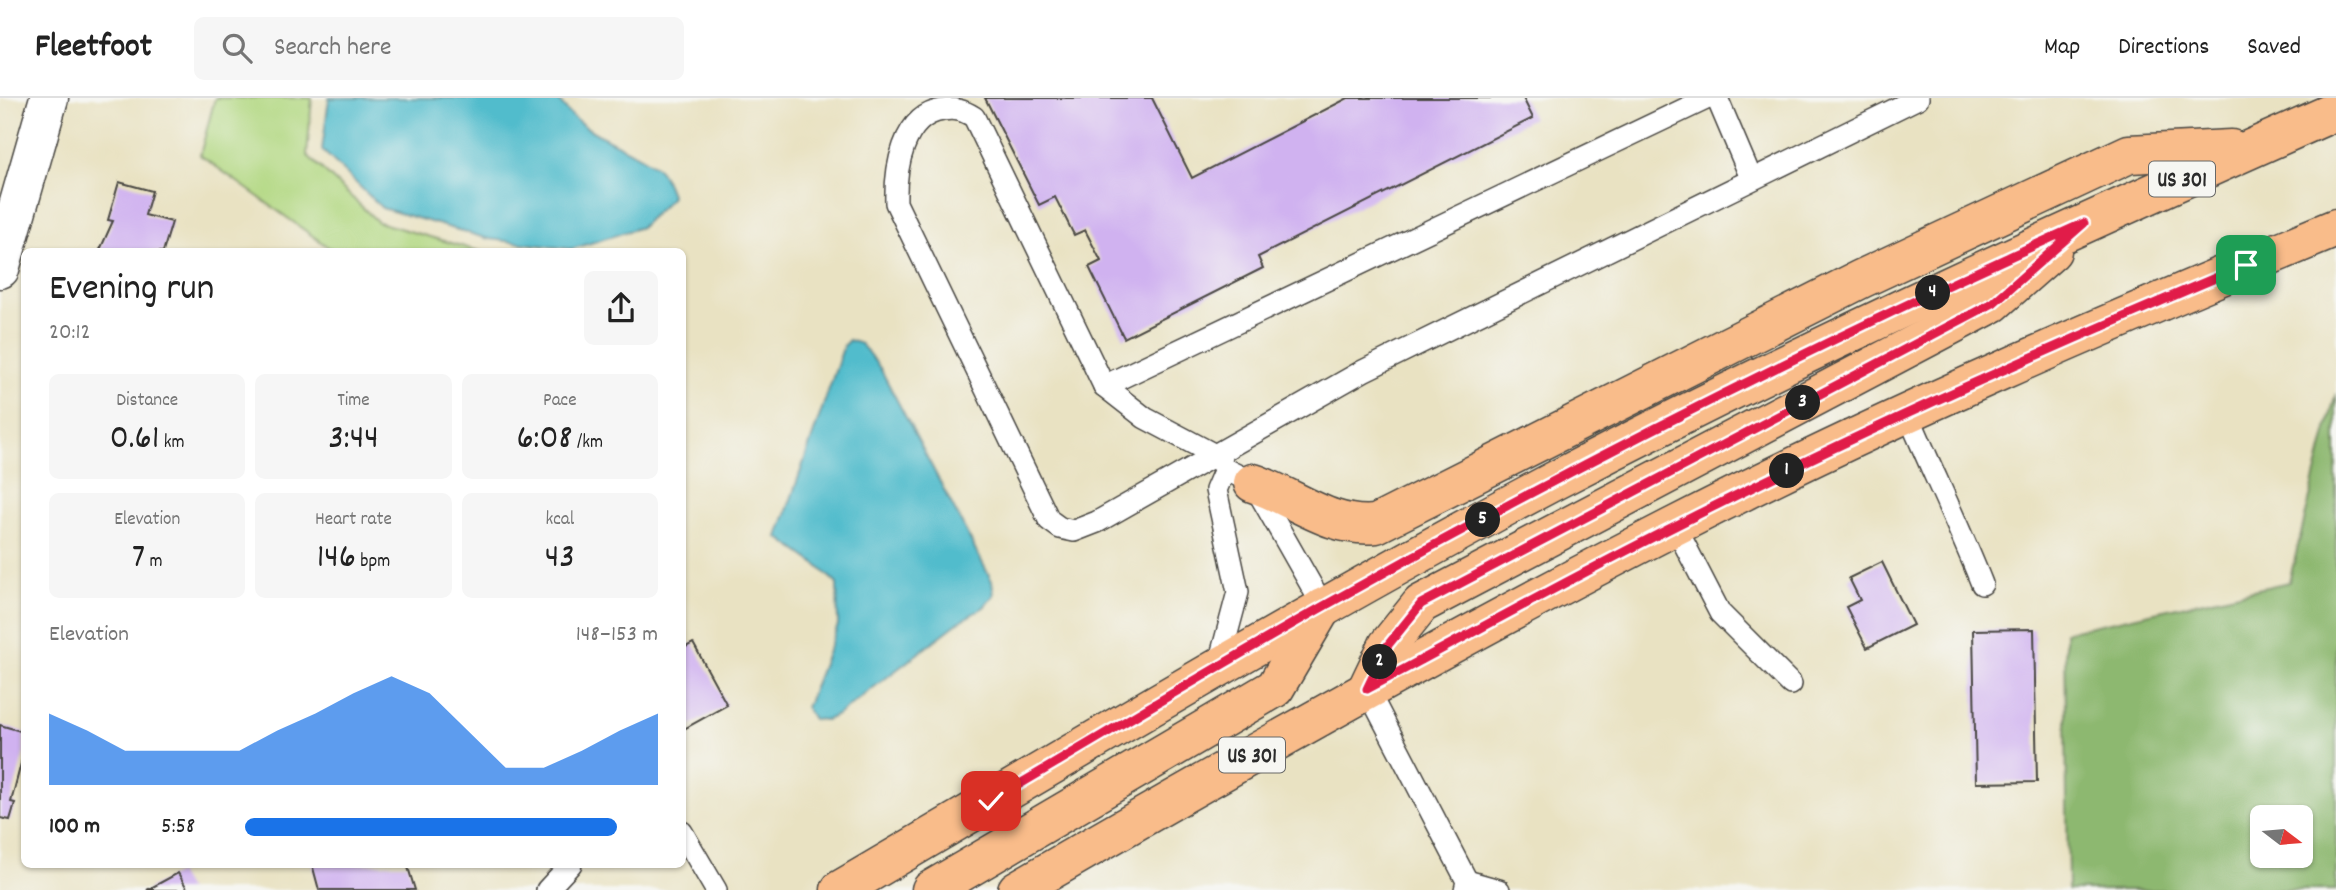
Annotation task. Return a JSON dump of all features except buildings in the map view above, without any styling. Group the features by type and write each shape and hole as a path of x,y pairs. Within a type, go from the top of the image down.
{"main road":[{"name":"US 301","path":"841,890 1323,606 1678,418 2084,223 2336,111"},
{"path":"1231,469 1331,520 1357,526 1376,524 1861,279 2129,154 2254,148"},
{"path":"1367,689 1388,645 1421,604 1993,303 2084,223"},
{"name":"US 301","path":"1017,890 1367,689 1675,526 1908,414 2138,310 2336,228"},
{"path":"931,890 1275,688 1323,606"}],"street":[{"path":"0,269 49,98"}],"lane":[{"path":"1104,386 1708,98"},
{"path":"1717,98 1751,178"},
{"path":"1323,606 1231,469 1145,418 1104,386 974,117 955,108 935,111 920,120 908,137 900,156 895,177 896,203 1049,520 1059,528 1074,531 1108,515 1231,469 1363,371 1918,98"},
{"path":"1908,414 1982,584"},
{"path":"1218,668 1238,592 1216,490 1231,469"},
{"path":"1675,526 1720,613 1791,684"},
{"path":"1367,689 1466,886 1499,890"},
{"path":"686,839 716,890"},
{"path":"547,890 567,868"}],"green space":[{"path":"215,98 312,98 307,155 378,222 468,248 329,248 200,155"},
{"path":"2336,393 2336,890 2068,890 2065,632 2289,582"}],"water":[{"path":"329,98 558,98 577,120 657,168 672,197 641,227 575,248 489,239 382,208 322,150"},
{"path":"849,340 861,344 880,368 992,581 994,595 984,607 959,622 839,714 827,720 813,719 806,708 838,625 837,584 817,565 778,537 844,345"}],"route":[{"path":"991,801 1323,606 1555,481 1848,334 2084,223 1993,303 1421,604 1388,645 1367,689 1675,526 1837,447 1999,371 2246,265"}]}
